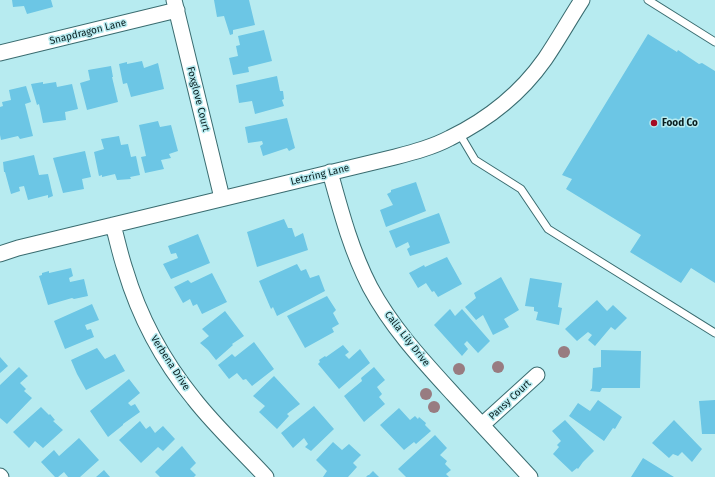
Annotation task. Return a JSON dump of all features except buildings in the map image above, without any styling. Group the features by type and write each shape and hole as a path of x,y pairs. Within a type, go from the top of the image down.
{"street":[{"name":"Letzring Lane","path":"0,254 18,248 422,150 450,138 480,122 504,104 525,83 544,60 582,0"},
{"name":"Snapdragon Lane","path":"0,53 175,5"},
{"name":"Foxglove Court","path":"175,5 222,198"},
{"name":"Calla Lily Drive","path":"330,172 343,221 356,258 370,287 390,320 414,352 530,477"},
{"name":"Verbena Drive","path":"113,225 125,269 138,305 151,335 171,368 194,400 266,477"},
{"name":"Pansy Court","path":"482,426 537,375"}],"lane":[{"path":"648,0 715,42"},
{"path":"459,133 475,160 521,189 548,229 715,333"}],"place":[{"name":"Food Co","path":"654,123"}]}
